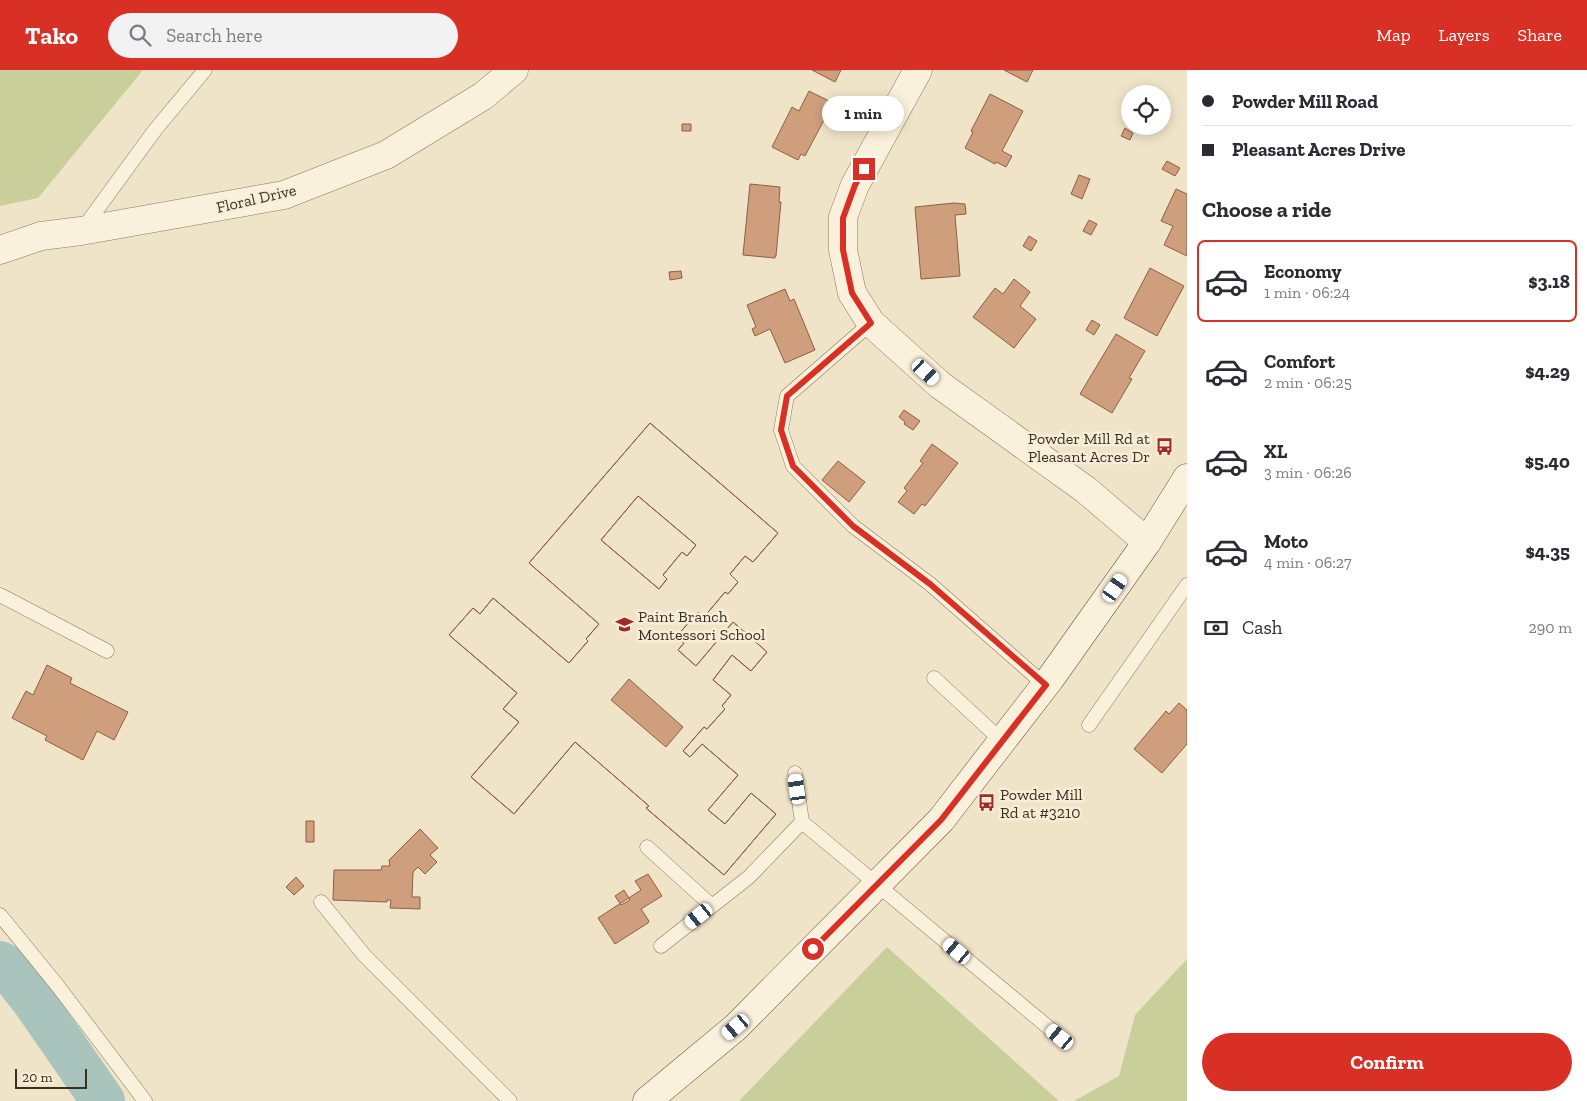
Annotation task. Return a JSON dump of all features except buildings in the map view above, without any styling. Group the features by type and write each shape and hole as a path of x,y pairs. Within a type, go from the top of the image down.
{"street":[{"name":"Floral Drive","path":"0,250 42,236 81,232 284,195 386,155 483,96 514,70"},
{"path":"918,70 855,185 843,218 843,250 852,293 871,323 940,385 1086,490 1147,542"},
{"path":"647,1101 736,1027 941,820 1046,685 1147,542 1187,478"}],"lane":[{"path":"81,232 155,130 205,70"},
{"path":"871,323 787,396 781,430 793,466 853,526 930,584 1046,685"},
{"path":"1089,726 1187,585"},
{"path":"0,595 107,651"},
{"path":"934,678 1002,741"},
{"path":"795,773 802,822 1060,1037"},
{"path":"661,946 749,876 802,822"},
{"path":"647,847 712,906"},
{"path":"321,902 364,955 510,1101"},
{"path":"0,915 57,985 145,1101"}],"green space":[{"path":"0,70 143,70 38,198 0,206"},
{"path":"887,947 1059,1101 739,1101"},
{"path":"1187,959 1187,1101 1074,1101 1119,1076 1135,1015"}],"waterway":[{"path":"0,963 7,967 33,1000 103,1101"}],"place":[{"name":"Powder Mill Rd at Pleasant Acres Dr","path":"1164,447"},
{"name":"Paint Branch Montessori School","path":"624,625"},
{"name":"Powder Mill Rd at #3210","path":"986,803"}],"route":[{"path":"813,949 941,820 1046,685 930,584 853,526 793,466 781,430 787,396 871,323 852,293 843,250 843,218 855,185 864,169"}]}
